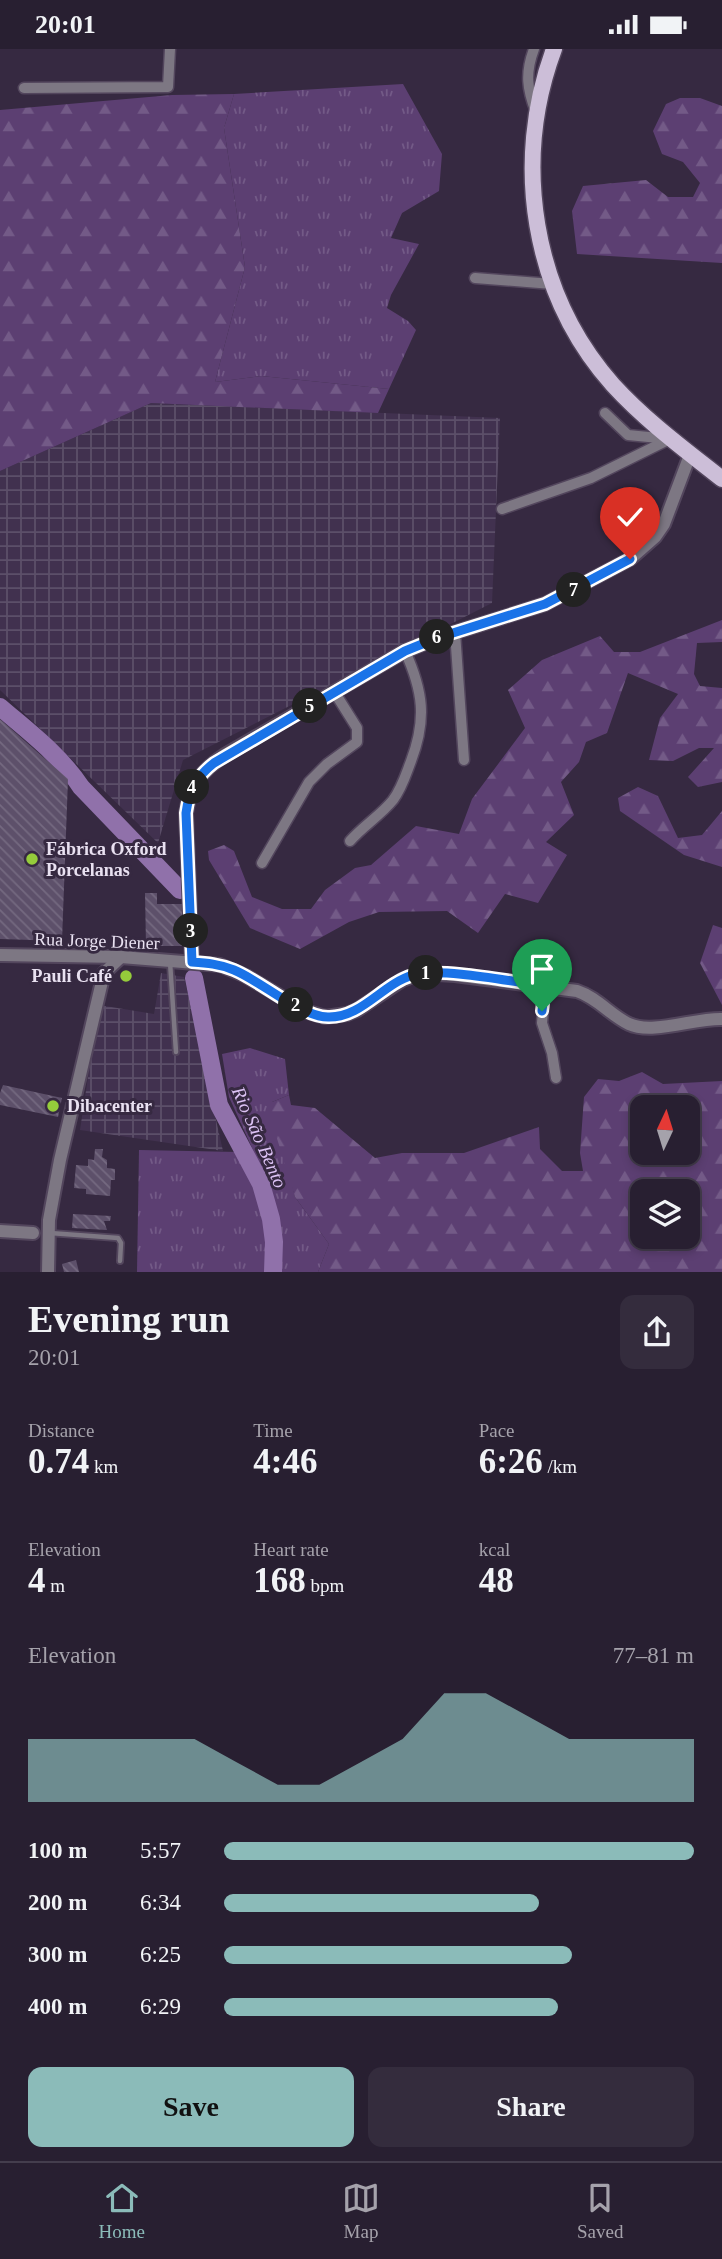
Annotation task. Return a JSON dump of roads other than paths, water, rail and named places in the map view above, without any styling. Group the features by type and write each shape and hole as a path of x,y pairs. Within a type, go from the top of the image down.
{"main road":[{"path":"554,49 537,116 533,156 534,205 542,253 552,284 573,328 599,367 629,401 670,439 722,479"}],"street":[{"path":"24,88 168,87 170,49"},
{"path":"534,49 527,70 527,82 528,93 537,116"},
{"path":"475,278 552,284"},
{"path":"605,413 628,435 670,439"},
{"path":"502,509 591,478 670,439"},
{"path":"192,962 186,813 191,789 204,771 225,755 405,651 545,604 630,559 655,537 664,523 690,455"},
{"path":"455,632 464,760"},
{"path":"350,841 393,799 402,784 417,744 422,716 421,697 405,651"},
{"path":"262,863 309,782 327,764 357,742 357,727 335,692"},
{"name":"Rua Jorge Diener","path":"0,955 121,957 192,962 232,969 305,1011 326,1017 357,1010 402,980 421,973 545,986 588,995 627,1023 638,1027 722,1019"},
{"path":"92,957 104,974"},
{"path":"48,1272 49,1226 64,1139 104,974 121,957"},
{"path":"545,986 542,1023 552,1053 556,1078"},
{"path":"0,1231 33,1233 49,1226"},
{"path":"33,1233 47,1250"}],"lane":[{"path":"170,961 176,1052"},
{"path":"49,1226 118,1238 121,1243 120,1261"}],"waterway":[{"name":"Rio São Bento","path":"0,707 54,754 81,787 180,890"},
{"name":"Rio São Bento","path":"194,978 219,1105 261,1184 271,1219 274,1242 273,1272"}],"place":[{"name":"Fábrica Oxford Porcelanas","path":"32,859"},
{"name":"Pauli Café","path":"126,976"},
{"name":"Dibacenter","path":"53,1106"}]}
